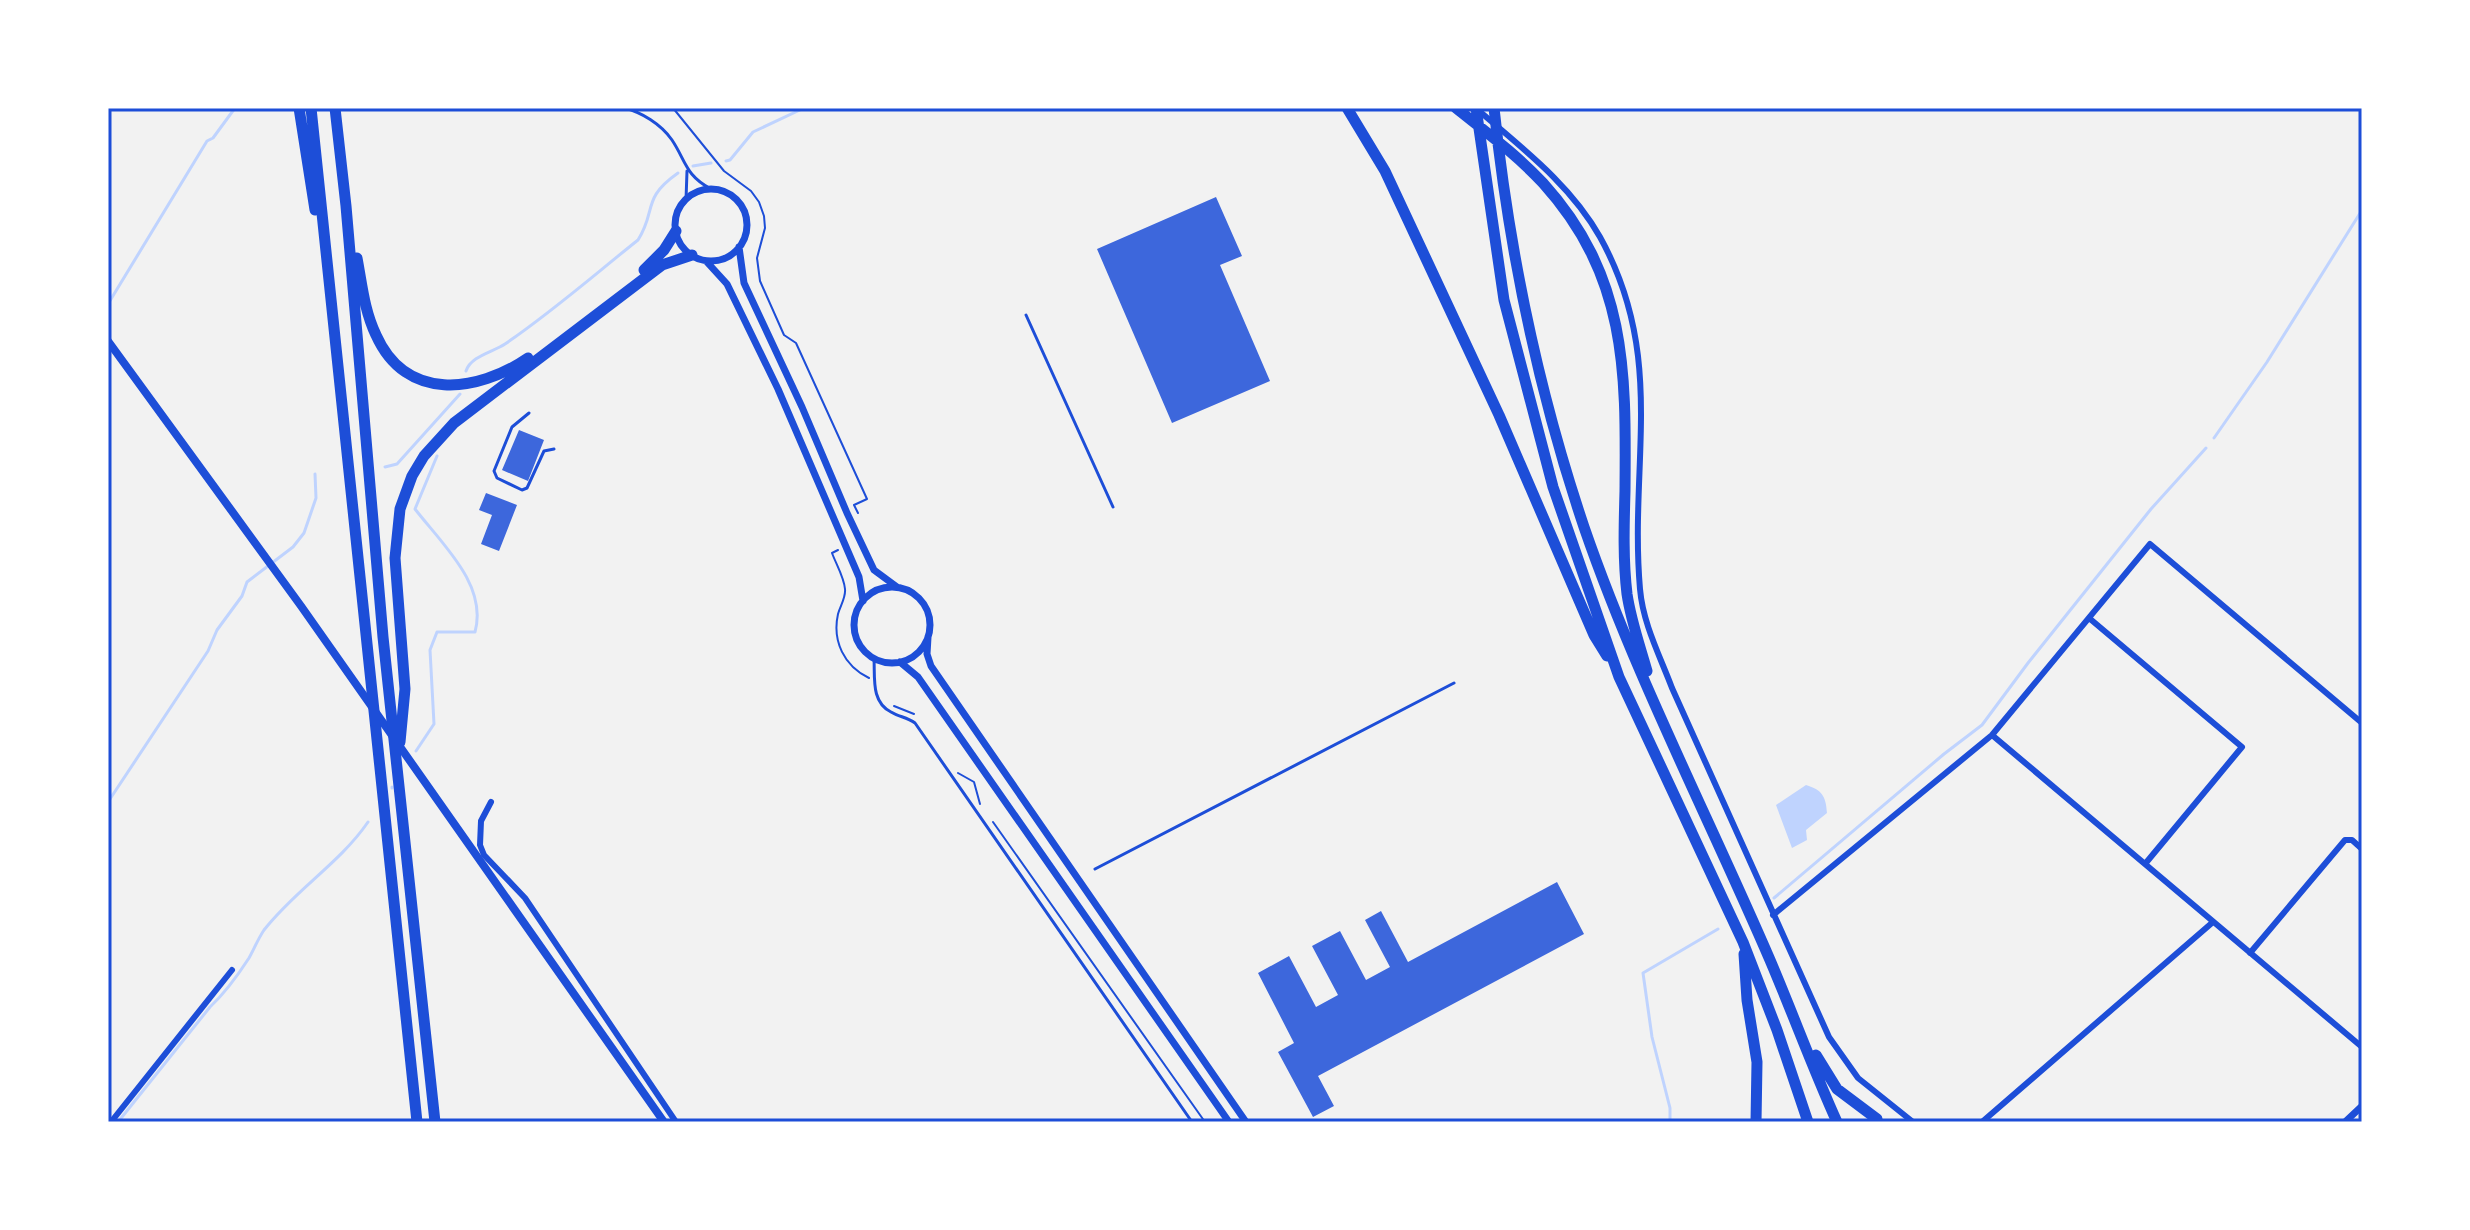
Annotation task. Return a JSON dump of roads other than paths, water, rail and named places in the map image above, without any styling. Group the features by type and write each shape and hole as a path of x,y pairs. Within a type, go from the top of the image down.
{"highway":[{"path":"299,108 331,301"},
{"path":"311,108 417,1122"},
{"path":"335,108 383,637 435,1122"},
{"path":"1347,108 1385,171 1499,415 1594,635 1619,677 1743,942 1808,1122"},
{"path":"1456,108 1522,162 1550,192 1574,225 1601,275 1614,309 1624,384 1625,564 1628,595 1632,622 1663,721"},
{"path":"1476,108 1492,234 1520,368 1553,487 1619,677"},
{"path":"1494,108 1500,171 1523,306 1560,453 1605,582 1837,1122"},
{"path":"346,206 367,310 376,337 389,356 406,371 439,384 482,382 522,362 654,261 676,231"},
{"path":"398,770 405,689 395,558 400,509 412,476 434,444 471,410 662,265 692,255"},
{"path":"1743,942 1747,1000 1757,1062 1756,1122"},
{"path":"1770,961 1825,1073 1837,1089 1877,1119"},
{"path":"1796,1085 1802,1122"}],"main road":[{"path":"108,341 301,606 664,1122"}],"street":[{"path":"1476,108 1546,169 1574,200 1599,235 1616,270 1633,316 1642,377 1639,552 1640,592 1645,614 1672,688 1822,1022 1844,1062 1867,1087 1913,1122"},
{"path":"706,261 730,256 739,247 747,228 743,207 727,193 711,189 695,193 686,200 676,220 679,242 692,255 706,261 727,284 811,462 859,577 863,601"},
{"path":"739,247 744,283 874,570 919,599 929,621 927,654 931,666 1246,1122"},
{"path":"1773,915 1992,735 2150,544 2362,723"},
{"path":"897,587 884,588 863,601 854,622 859,645 874,659 900,662 922,649 928,637"},
{"path":"2089,618 2242,747 2145,864"},
{"path":"900,662 918,677 1229,1122"},
{"path":"1992,735 2362,1047"},
{"path":"491,802 481,821 480,845 484,855 525,898 676,1122"},
{"path":"2250,953 2345,840 2352,840 2362,849"},
{"path":"1982,1122 2213,922"},
{"path":"111,1122 232,970"},
{"path":"617,1055 637,1063"},
{"path":"2345,1122 2362,1106"}],"lane":[{"path":"624,108 653,121 671,138 687,171 711,189"},
{"path":"686,200 687,171"},
{"path":"1026,315 1113,507"},
{"path":"529,413 512,427 494,471 497,478 522,490 527,488 544,451 554,449"},
{"path":"874,659 875,689 879,702 891,712 915,723 1192,1122"},
{"path":"1095,869 1454,683"}],"water":[{"path":"1806,785 1822,794 1827,813 1806,830 1807,840 1792,848 1776,805"}],"waterway":[{"path":"108,304 207,141 213,138 235,108"},
{"path":"726,161 753,132 804,108"},
{"path":"693,166 711,163"},
{"path":"466,371 473,362 522,332 638,240 654,198 666,182 678,173"},
{"path":"2214,438 2267,362 2362,210"},
{"path":"385,467 397,464 460,394"},
{"path":"1774,898 1982,725 2151,509 2206,448"},
{"path":"416,751 434,724 430,650 437,632 475,632 477,615 475,598 460,566 415,509 437,456"},
{"path":"108,802 208,651 217,630 242,596 247,582 293,547 304,533 316,498 315,474"},
{"path":"118,1122 231,984 264,930 344,851 368,822"},
{"path":"1670,1122 1670,1108 1652,1037 1643,973 1718,929"}]}
